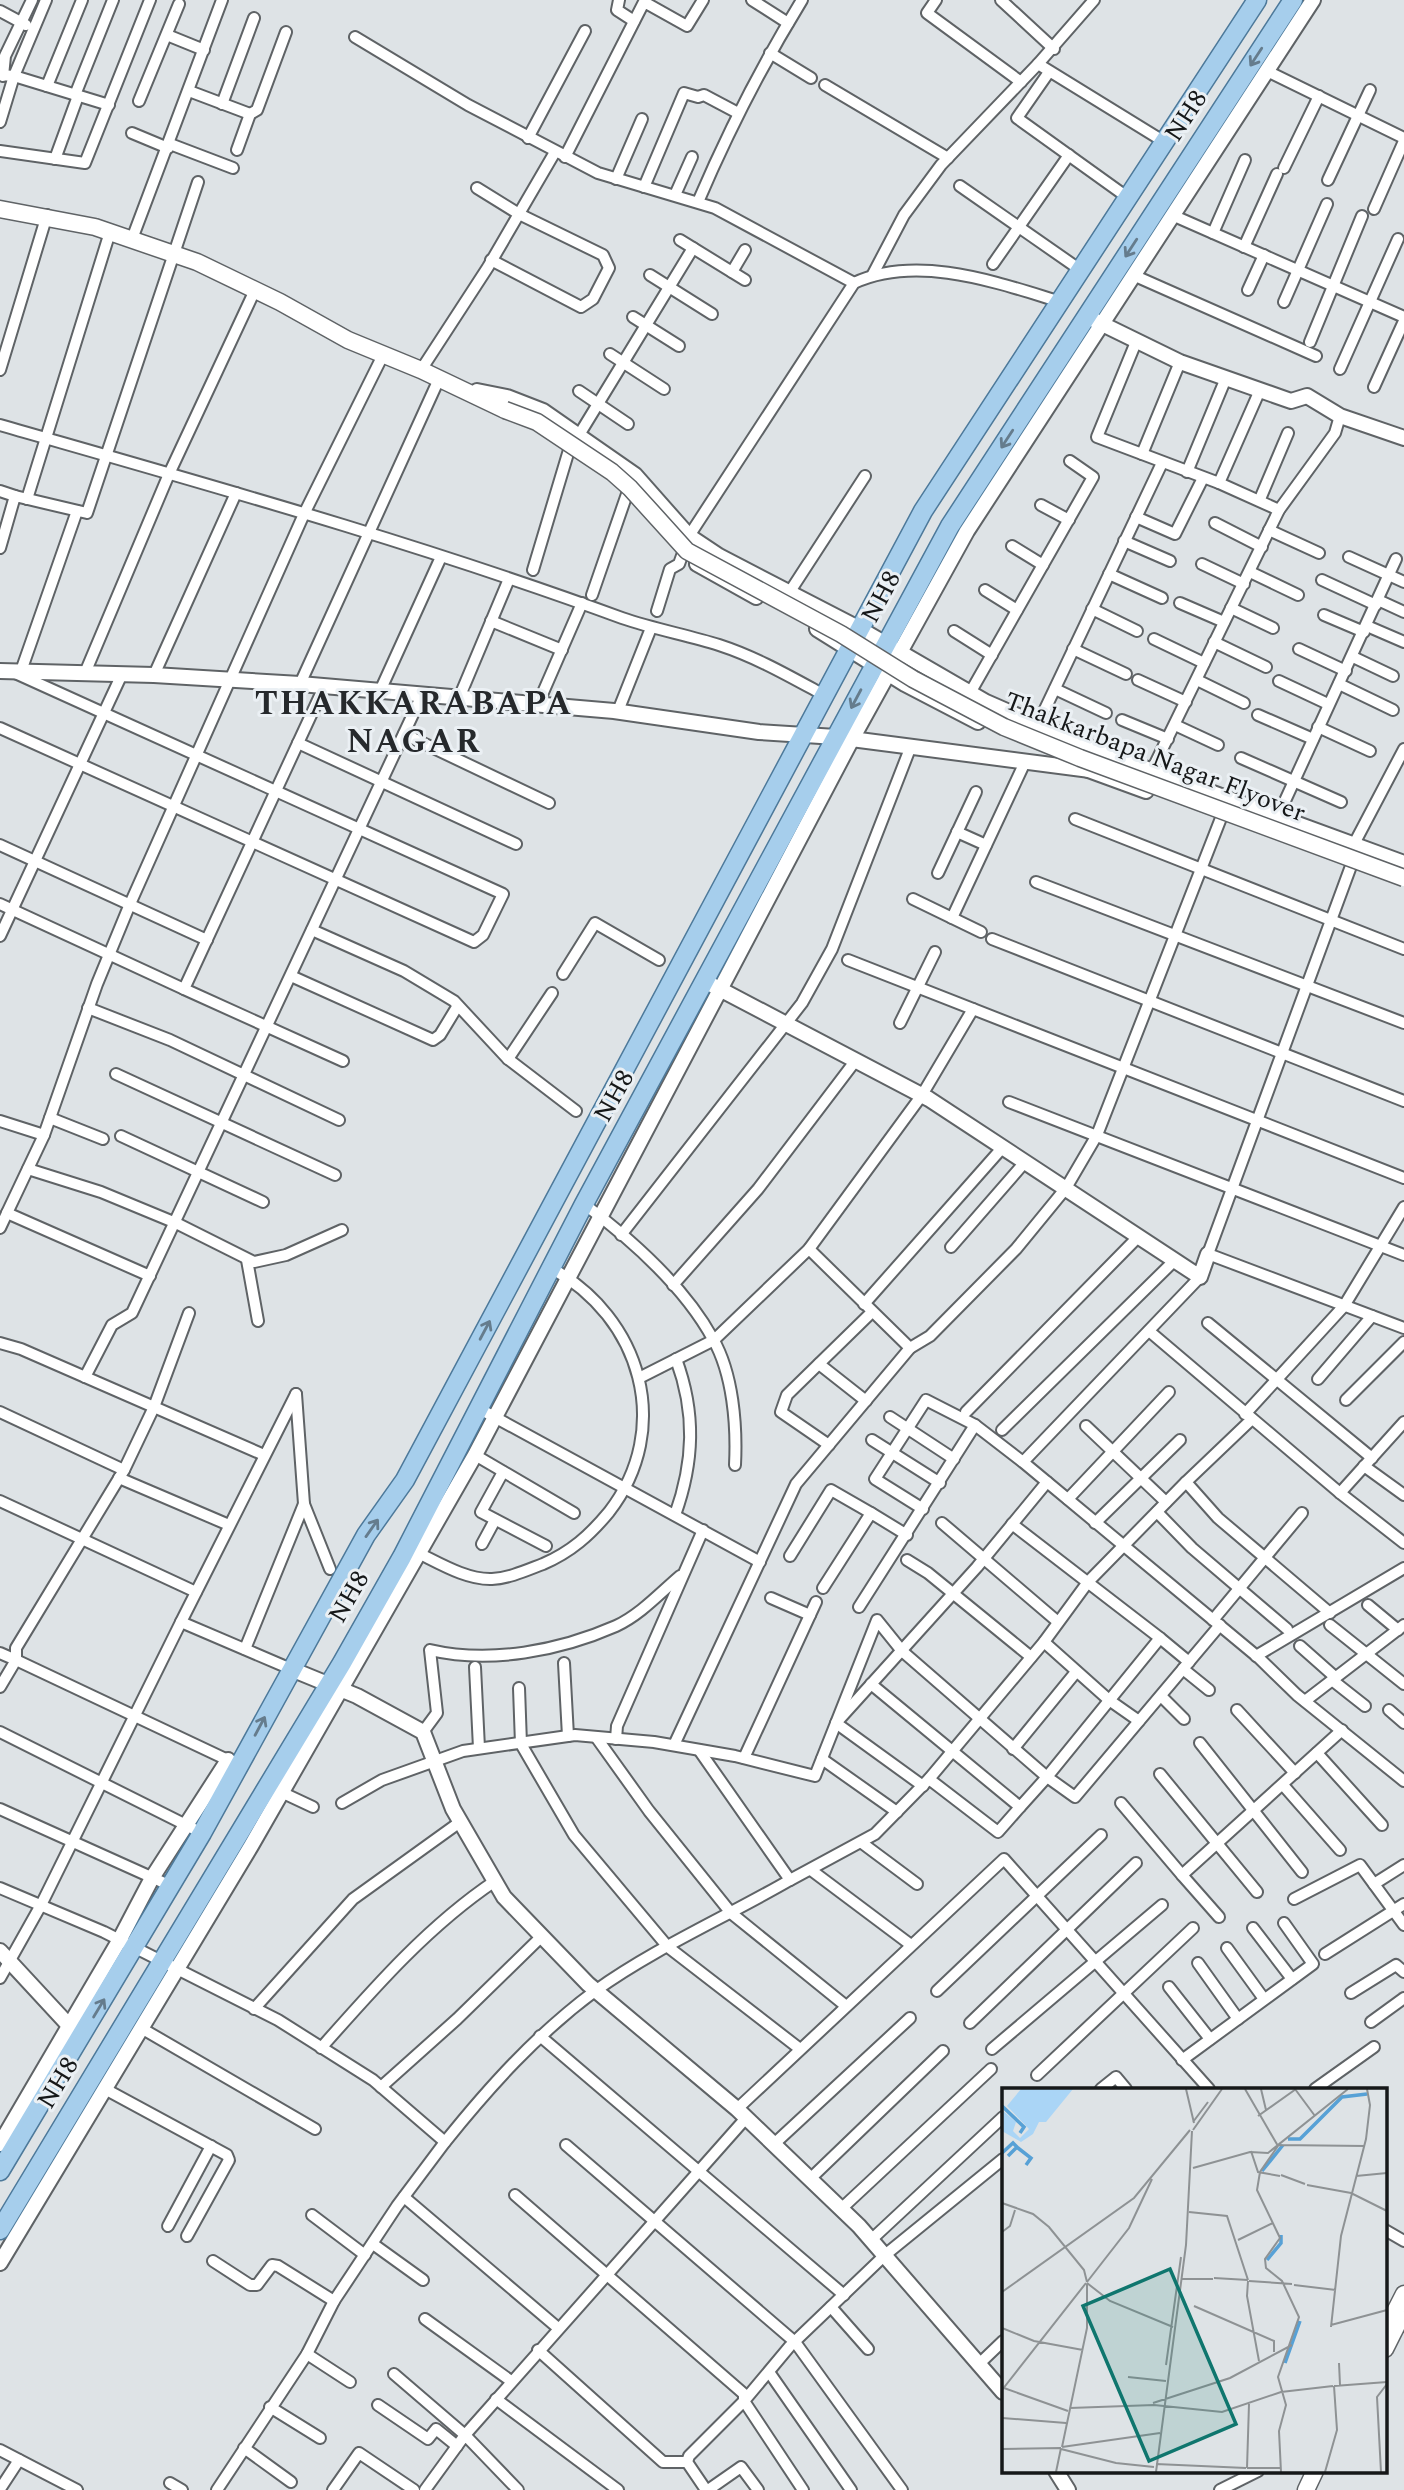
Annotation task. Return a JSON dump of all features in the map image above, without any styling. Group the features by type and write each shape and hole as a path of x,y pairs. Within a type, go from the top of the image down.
{"main road":[{"name":"NH8","path":"2,2156 127,1946 171,1886 202,1833 234,1762 291,1669 366,1535 405,1480 923,511 1257,0"},
{"name":"NH8","path":"0,2230 169,1967 413,1550 478,1408 559,1273 584,1204 713,985 892,648 950,526 1094,320 1293,0"},
{"name":"Thakkarbapa Nagar Flyover","path":"0,209 47,215 110,232 173,254 254,290 348,340 506,407 537,422 612,472 687,551 841,634 893,667 993,721 1058,750 1404,878"},
{"name":"Thakkarbapa Nagar Flyover","path":"506,407 540,417 615,467 635,483 691,546 845,628 906,668 1007,721 1403,862"},
{"path":"1386,2329 1404,2294"},
{"path":"1386,2347 1403,2315"},
{"path":"1310,2489 1315,2472"},
{"path":"1310,2489 1323,2472"}],"street":[{"path":"0,122 6,76 4,49 32,0"},
{"path":"6,76 46,0"},
{"path":"47,86 82,0"},
{"path":"55,159 113,0"},
{"path":"0,150 85,163 150,0"},
{"path":"132,239 222,0"},
{"path":"619,0 617,10 634,21"},
{"path":"421,370 519,214 560,155 644,2 687,26 702,0"},
{"path":"752,0 788,23"},
{"path":"698,202 738,113 769,53 802,0"},
{"path":"936,0 927,13 1021,82"},
{"path":"1002,0 1054,49"},
{"path":"873,274 904,215 948,158 1054,49 1071,24 1094,0"},
{"path":"1313,0 1133,275 1094,320 1180,362 1291,401 1307,396 1340,416 1404,438"},
{"path":"139,100 179,4"},
{"path":"0,11 33,28"},
{"path":"222,104 254,18"},
{"path":"528,138 585,31"},
{"path":"237,150 250,114 257,110 286,32"},
{"path":"167,35 204,50"},
{"path":"355,37 560,155 616,179 698,202 771,236 854,283"},
{"path":"769,53 811,78"},
{"path":"1038,64 1163,141"},
{"path":"1267,71 1404,140 1374,209"},
{"path":"1049,72 1017,118 1126,197"},
{"path":"6,76 109,105"},
{"path":"825,85 948,158"},
{"path":"1328,180 1370,90"},
{"path":"189,91 250,114"},
{"path":"644,187 684,93 698,97 704,95 738,113"},
{"path":"1244,247 1319,96"},
{"path":"616,179 642,120"},
{"path":"132,134 233,168"},
{"path":"993,264 1069,155"},
{"path":"675,195 692,157"},
{"path":"1213,233 1245,160"},
{"path":"0,491 88,513 104,455 198,182"},
{"path":"960,186 1079,269"},
{"path":"477,188 519,214 603,255 609,268 593,299 581,307 491,260"},
{"path":"1284,302 1327,204"},
{"path":"0,370 47,215"},
{"path":"1172,215 1404,319 1374,387"},
{"path":"1310,342 1362,216"},
{"path":"27,499 110,232"},
{"path":"1340,369 1398,239"},
{"path":"680,240 745,280"},
{"path":"579,435 693,248"},
{"path":"732,272 745,250"},
{"path":"1248,290 1264,255"},
{"path":"657,611 670,569 679,564 689,536 854,283 873,274 906,271 946,274 992,281 1058,301"},
{"path":"650,275 712,314"},
{"path":"1133,275 1316,356"},
{"path":"85,673 169,474 254,290"},
{"path":"633,317 679,346"},
{"path":"1136,342 1097,436 1260,499 1279,510"},
{"path":"610,354 664,388"},
{"path":"0,1228 44,1135 108,955 130,904 304,514 383,355"},
{"path":"1142,454 1180,362"},
{"path":"1186,472 1226,378"},
{"path":"300,684 439,379"},
{"path":"1219,484 1260,390"},
{"path":"579,391 628,424"},
{"path":"472,393 507,397 542,411 635,475 689,536 719,556 860,629 970,693 1037,726 1098,751 1403,862"},
{"path":"472,393 500,414 534,428 569,450 627,494 682,556 849,648 954,710 1090,771 1404,886"},
{"path":"1152,770 1279,510 1335,433 1340,416"},
{"path":"0,425 368,533 651,628 718,645 762,661 824,695"},
{"path":"1260,499 1288,433"},
{"path":"533,570 569,450"},
{"path":"970,693 1093,477 1070,461"},
{"path":"1037,726 1162,463"},
{"path":"789,593 865,476"},
{"path":"1136,517 1175,534 1203,478"},
{"path":"154,675 236,493"},
{"path":"592,595 627,494"},
{"path":"0,548 2,530 15,496"},
{"path":"1041,505 1069,520"},
{"path":"11,671 76,511"},
{"path":"1215,523 1262,547"},
{"path":"1269,530 1318,553"},
{"path":"1124,541 1171,561"},
{"path":"1012,546 1043,565"},
{"path":"380,691 442,557"},
{"path":"1349,557 1404,582"},
{"path":"1278,816 1396,559"},
{"path":"1202,564 1244,583"},
{"path":"1250,572 1298,595"},
{"path":"1109,574 1162,598"},
{"path":"459,698 509,579"},
{"path":"1322,580 1404,612"},
{"path":"985,590 1017,610"},
{"path":"538,704 582,603"},
{"path":"1180,603 1224,622"},
{"path":"1231,608 1273,628"},
{"path":"1092,609 1138,631"},
{"path":"1324,615 1404,642"},
{"path":"491,621 562,650"},
{"path":"618,711 651,628"},
{"path":"954,631 992,655"},
{"path":"1154,639 1204,663"},
{"path":"1214,642 1266,667"},
{"path":"1073,649 1126,674"},
{"path":"1299,649 1346,671"},
{"path":"1353,657 1393,676"},
{"path":"11,671 154,675 300,684 618,711 802,736 844,738 1026,760 1090,771"},
{"path":"0,728 474,942 483,935 503,894 11,671"},
{"path":"0,936 122,674"},
{"path":"1138,680 1186,702"},
{"path":"1196,680 1244,703"},
{"path":"1279,681 1328,704"},
{"path":"1339,684 1393,710"},
{"path":"184,989 324,687"},
{"path":"1055,689 1106,713"},
{"path":"85,1377 112,1325 132,1313 422,695"},
{"path":"1258,715 1312,739"},
{"path":"1122,720 1168,739"},
{"path":"1175,725 1218,745"},
{"path":"1318,727 1370,751"},
{"path":"404,734 549,803"},
{"path":"298,743 516,844"},
{"path":"621,1235 788,1023 832,949 911,746"},
{"path":"1354,844 1404,749"},
{"path":"1090,771 1098,751"},
{"path":"1241,758 1342,802"},
{"path":"952,918 1026,760"},
{"path":"938,873 976,792"},
{"path":"674,1745 796,1484 910,1348 930,1336 1016,1249 1066,1188 1097,1135 1147,1001 1221,818"},
{"path":"1075,819 1404,949"},
{"path":"957,832 986,845"},
{"path":"0,845 207,940"},
{"path":"1023,1462 1200,1277 1351,866"},
{"path":"1036,882 1404,1023"},
{"path":"913,899 981,932"},
{"path":"0,904 343,1061"},
{"path":"563,974 596,923 659,960"},
{"path":"312,930 404,971 454,1001 508,1059 576,1111"},
{"path":"992,939 1404,1101"},
{"path":"900,1023 935,952"},
{"path":"848,960 1404,1178"},
{"path":"291,976 433,1040 440,1035 457,1007"},
{"path":"559,1273 588,1293 627,1343 639,1378 642,1439 626,1489 583,1541 557,1558 512,1575 490,1579 469,1574 413,1550 496,1418 559,1273 600,1216 713,985 922,1095 1200,1277"},
{"path":"508,1059 552,993"},
{"path":"88,1009 170,1040 339,1120"},
{"path":"639,1378 714,1340 809,1249 922,1095 973,1009"},
{"path":"673,1285 758,1189 856,1060"},
{"path":"116,1074 335,1175"},
{"path":"1009,1102 1233,1186 1404,1255"},
{"path":"50,1118 103,1139"},
{"path":"0,1121 44,1135"},
{"path":"121,1136 263,1202"},
{"path":"829,1445 781,1412 787,1395 819,1364 868,1308 1003,1147"},
{"path":"951,1247 1025,1162"},
{"path":"28,1169 102,1192 235,1250 254,1262 286,1255 342,1230"},
{"path":"584,1204 673,1285 714,1340 722,1359 735,1423 735,1465"},
{"path":"217,2490 307,2354 334,2301 404,2197 483,2094 540,2036 596,1991 668,1947 862,1843 897,1812 926,1783 1044,1642 1088,1582 1248,1417 1276,1379 1344,1306 1404,1207"},
{"path":"7,1213 150,1276"},
{"path":"966,1412 1139,1236"},
{"path":"809,1249 910,1348"},
{"path":"1208,1254 1404,1328"},
{"path":"247,1260 258,1321"},
{"path":"1002,1430 1175,1260"},
{"path":"0,1688 16,1660 16,1648 121,1474 154,1407 190,1313"},
{"path":"1318,1379 1372,1316"},
{"path":"1208,1323 1402,1490"},
{"path":"1149,1331 1248,1417 1404,1542"},
{"path":"1346,1400 1404,1342"},
{"path":"0,1343 264,1455"},
{"path":"675,1515 689,1475 692,1446 686,1396 676,1359"},
{"path":"819,1364 866,1401"},
{"path":"1068,1499 1169,1392"},
{"path":"75,2031 3,1965 41,1905 296,1394 304,1504 331,1569"},
{"path":"923,1509 875,1479 926,1400 975,1425 1023,1462 1256,1656 1305,1701 1404,1781"},
{"path":"478,1408 760,1562"},
{"path":"0,1412 229,1525"},
{"path":"890,1417 954,1459"},
{"path":"1340,1493 1404,1422"},
{"path":"859,1607 975,1425"},
{"path":"1086,1426 1166,1502"},
{"path":"872,1440 940,1483"},
{"path":"1095,1522 1180,1440"},
{"path":"475,1455 574,1513"},
{"path":"503,1472 481,1512 546,1546"},
{"path":"836,1723 985,1558 1047,1482"},
{"path":"1186,1482 1218,1518 1366,1654 1404,1684"},
{"path":"790,1556 831,1490 907,1535"},
{"path":"0,1501 196,1592"},
{"path":"245,1649 304,1504"},
{"path":"1157,1512 1192,1548 1241,1587 1287,1629"},
{"path":"823,1588 871,1513"},
{"path":"342,1803 382,1780 463,1751 568,1736 674,1745 744,1758 814,1776 877,1620 902,1651 978,1720 1075,1797 1186,1666 1241,1587 1302,1513"},
{"path":"482,1544 495,1520"},
{"path":"942,1523 1058,1622"},
{"path":"1012,1524 1160,1638 1209,1690"},
{"path":"615,1739 617,1726 680,1576 703,1530"},
{"path":"907,1560 1031,1657"},
{"path":"1256,1656 1330,1619 1404,1568"},
{"path":"422,1732 437,1713 429,1650 490,1656 532,1652 616,1626 680,1576"},
{"path":"771,1598 810,1615"},
{"path":"744,1758 816,1602"},
{"path":"1305,1701 1401,1628 1368,1605"},
{"path":"181,1622 334,1687 422,1732 460,1822 504,1897 596,1991 741,2114 841,2209 885,2255 1002,2391"},
{"path":"836,1723 998,1832 1047,1777 1160,1638"},
{"path":"1044,1642 1109,1700 1139,1721"},
{"path":"1300,1646 1365,1706"},
{"path":"0,1653 234,1762 184,1824 152,1878 127,1946"},
{"path":"564,1663 568,1736"},
{"path":"475,1667 479,1748"},
{"path":"1013,1749 1076,1672"},
{"path":"872,1684 1020,1807"},
{"path":"0,2263 141,2028 169,1967 281,1792 334,1687"},
{"path":"519,1688 522,1744 574,1835 668,1947 800,2049"},
{"path":"1161,1696 1184,1718"},
{"path":"1237,1710 1295,1773"},
{"path":"1389,1710 1404,1723"},
{"path":"1182,1875 1342,1730"},
{"path":"0,1732 202,1833"},
{"path":"596,1737 649,1811 731,1913 846,2006"},
{"path":"1200,1743 1302,1872"},
{"path":"699,1750 790,1880"},
{"path":"1317,1753 1381,1825"},
{"path":"822,1759 897,1812"},
{"path":"1160,1774 1257,1892"},
{"path":"1283,1785 1340,1850"},
{"path":"281,1792 313,1807"},
{"path":"1121,1803 1219,1917"},
{"path":"0,1809 171,1886"},
{"path":"254,2009 353,1899 460,1822"},
{"path":"937,1991 1035,1894 1101,1835"},
{"path":"862,1843 917,1884"},
{"path":"425,2490 465,2435 699,2171 741,2114 800,2049 1004,1859 1208,2088"},
{"path":"970,2023 1065,1928 1136,1863"},
{"path":"1294,1899 1360,1865 1374,1884 1399,1907 1404,1925"},
{"path":"1374,1884 1404,1865"},
{"path":"811,1870 911,1945"},
{"path":"321,2048 386,1974 464,1902 495,1881"},
{"path":"0,1888 41,1905 254,2009 381,2087 445,2142"},
{"path":"992,2049 1162,1905"},
{"path":"1325,1954 1399,1907"},
{"path":"1182,2060 1313,1964 1284,1923"},
{"path":"1037,2075 1125,1995 1193,1928"},
{"path":"1253,1928 1292,1979"},
{"path":"381,2087 457,2019 542,1936"},
{"path":"1227,1948 1264,1999"},
{"path":"1198,1963 1238,2019"},
{"path":"1351,1993 1396,1965 1404,1972"},
{"path":"1169,1987 1210,2039"},
{"path":"1371,2022 1404,1998"},
{"path":"774,2144 910,2018"},
{"path":"141,2028 315,2129"},
{"path":"540,2036 844,2295"},
{"path":"1316,2088 1374,2047"},
{"path":"810,2179 943,2051"},
{"path":"841,2209 991,2069"},
{"path":"1102,2088 1116,2077 1125,2088"},
{"path":"105,2089 227,2155 229,2160 187,2236"},
{"path":"871,2240 1002,2118"},
{"path":"566,2145 795,2342 902,2490"},
{"path":"168,2226 211,2146"},
{"path":"687,2462 689,2456 744,2401 795,2342 885,2255 1002,2160"},
{"path":"514,2195 744,2394 744,2401 803,2490"},
{"path":"404,2197 558,2328"},
{"path":"312,2216 365,2255"},
{"path":"1386,2231 1404,2241"},
{"path":"373,2244 423,2280"},
{"path":"213,2261 250,2285 257,2285 272,2265 278,2266 334,2301"},
{"path":"831,2307 868,2349"},
{"path":"425,2319 511,2381"},
{"path":"979,2364 1002,2343"},
{"path":"538,2350 663,2462 687,2462"},
{"path":"307,2354 350,2382"},
{"path":"769,2372 852,2490"},
{"path":"394,2374 465,2435 518,2490"},
{"path":"496,2399 618,2490"},
{"path":"378,2405 428,2439 436,2430 457,2446"},
{"path":"270,2407 320,2438"},
{"path":"244,2448 291,2482"},
{"path":"0,2450 69,2488"},
{"path":"333,2490 359,2453 399,2486 414,2490"},
{"path":"0,2488 19,2460"},
{"path":"687,2462 707,2490 741,2467 758,2490"},
{"path":"1057,2472 1068,2490"},
{"path":"1220,2490 1256,2472"},
{"path":"1302,2472 1310,2489"},
{"path":"170,2483 182,2490"}],"district":[{"name":"THAKKARABAPA NAGAR","path":"414,723"}]}
